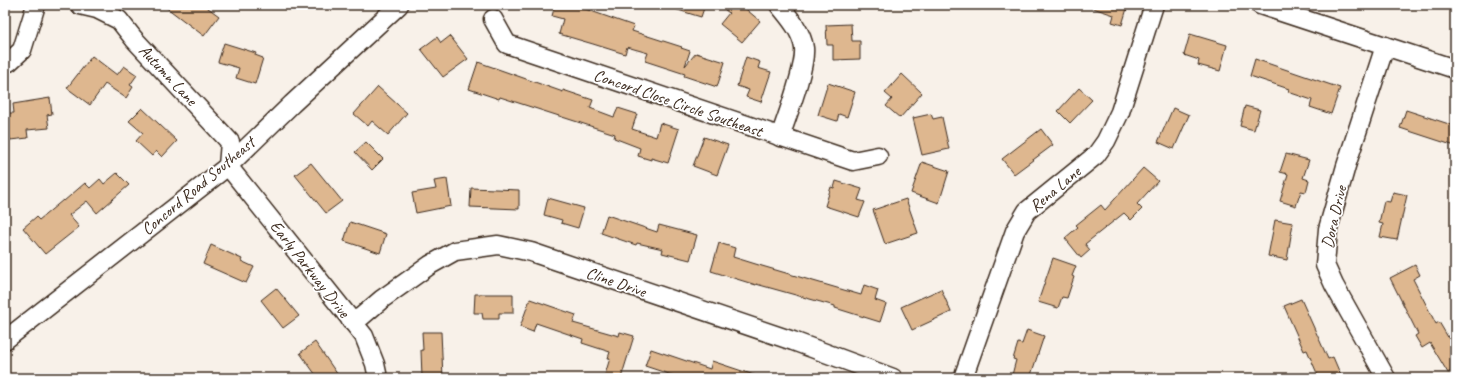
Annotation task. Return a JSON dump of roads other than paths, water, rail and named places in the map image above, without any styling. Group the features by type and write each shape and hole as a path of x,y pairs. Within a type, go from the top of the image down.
{"street":[{"path":"5,59 9,62 22,50 36,5"},
{"name":"Autumn Lane","path":"80,5 97,9 119,20 134,39 230,142 228,166"},
{"name":"Concord Road Southeast","path":"5,340 228,166 292,104 400,5"},
{"path":"779,5 796,26 804,48 802,70 780,137"},
{"name":"Rena Lane","path":"963,378 1016,231 1027,210 1096,155 1106,141 1120,112 1154,5"},
{"path":"1261,5 1455,69"},
{"name":"Concord Close Circle Southeast","path":"493,19 507,44 853,161 878,156"},
{"name":"Dora Drive","path":"1385,46 1328,229 1325,265 1334,285 1386,378"},
{"name":"Early Parkway Drive","path":"228,166 364,336 375,364 378,378"},
{"name":"Cline Drive","path":"351,320 361,318 382,299 430,265 455,251 498,245 531,252 793,341 893,378"}]}
